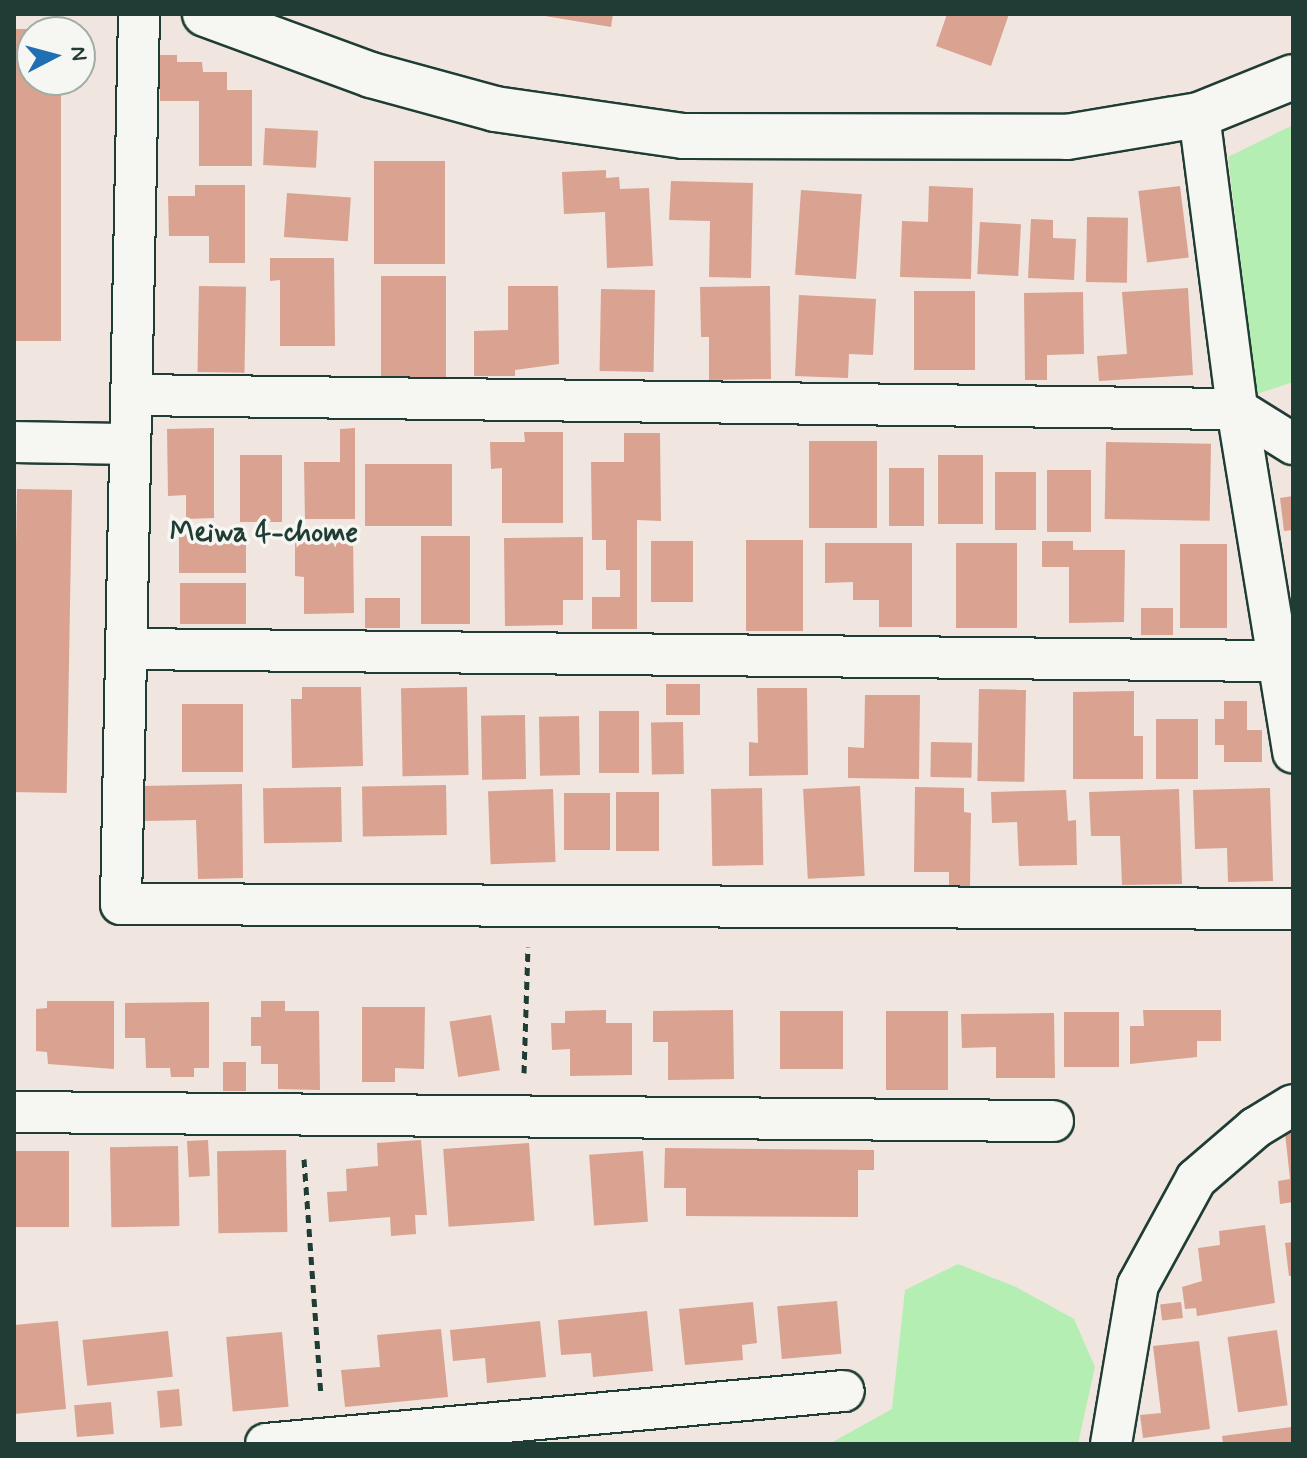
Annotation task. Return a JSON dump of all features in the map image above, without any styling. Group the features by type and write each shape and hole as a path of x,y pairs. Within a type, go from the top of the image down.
{"street":[{"path":"139,14 121,904 1293,909"},
{"path":"205,14 371,75 495,109 683,136 1067,137 1199,115 1293,77"},
{"path":"1199,115 1237,409 1293,752"},
{"path":"132,395 1237,409 1293,444"},
{"path":"14,442 130,444"},
{"path":"126,649 1279,661"},
{"path":"1111,1444 1138,1285 1196,1179 1255,1128 1293,1105"},
{"path":"14,1112 1053,1121"},
{"path":"266,1444 844,1391"}],"path":[{"path":"523,1116 529,906"},
{"path":"301,1114 324,1439"}],"green space":[{"path":"1293,125 1293,382 1257,394 1228,157"},
{"path":"958,1264 1016,1287 1074,1319 1095,1367 1078,1444 829,1444 892,1409 905,1290"}],"building":[{"path":"533,14 613,14 611,27"},
{"path":"947,14 1009,14 991,66 936,46"},
{"path":"16,29 16,96 61,96 61,341 14,341"},
{"path":"160,55 177,55 177,62 202,62 203,72 227,72 227,90 252,90 252,166 199,166 199,101 160,101"},
{"path":"265,128 318,131 316,168 263,165"},
{"path":"374,161 445,161 445,264 374,264"},
{"path":"606,170 606,178 619,177 620,189 649,188 653,266 607,268 605,212 564,214 562,172"},
{"path":"671,181 753,183 751,278 709,277 710,221 669,220"},
{"path":"195,185 245,185 245,263 209,263 209,236 169,236 168,196 195,196"},
{"path":"929,186 973,188 971,279 900,277 902,221 928,222"},
{"path":"1180,186 1189,257 1147,263 1138,191"},
{"path":"801,190 862,194 856,279 795,275"},
{"path":"287,193 351,197 348,241 284,237"},
{"path":"1087,217 1128,218 1127,283 1086,282"},
{"path":"1031,219 1053,220 1053,238 1076,239 1074,280 1028,278"},
{"path":"980,222 1021,224 1018,276 977,274"},
{"path":"270,258 334,258 335,346 280,346 280,280 270,281"},
{"path":"381,276 446,276 446,378 381,378"},
{"path":"199,286 246,287 244,373 197,372"},
{"path":"508,286 558,286 559,364 515,370 515,376 474,376 474,331 508,330"},
{"path":"770,286 771,379 709,380 709,337 701,337 700,287"},
{"path":"1188,288 1193,375 1099,381 1097,356 1127,354 1122,292"},
{"path":"601,289 655,290 654,372 600,371"},
{"path":"914,291 975,291 975,370 914,370"},
{"path":"1083,292 1084,354 1047,355 1047,380 1025,380 1024,293"},
{"path":"799,295 876,299 873,355 849,354 848,378 795,376"},
{"path":"214,428 214,518 186,519 186,495 168,496 167,429"},
{"path":"355,428 355,519 305,519 304,462 340,462 340,429"},
{"path":"524,432 563,432 563,523 502,523 502,468 491,469 490,442 525,442"},
{"path":"624,433 660,433 661,521 637,520 637,629 592,629 592,597 620,597 620,570 606,570 606,540 592,540 591,462 624,462"},
{"path":"809,441 877,441 877,528 809,528"},
{"path":"1106,442 1211,444 1210,521 1105,519"},
{"path":"240,455 282,455 282,522 240,522"},
{"path":"938,455 983,455 983,524 938,524"},
{"path":"365,464 452,464 452,526 365,526"},
{"path":"889,468 924,468 924,526 889,526"},
{"path":"1047,470 1091,470 1091,532 1047,532"},
{"path":"995,472 1036,472 1036,530 995,530"},
{"path":"17,489 72,490 67,793 14,792"},
{"path":"1293,496 1293,530 1284,531 1280,498"},
{"path":"179,534 246,534 246,573 179,573"},
{"path":"295,536 353,537 354,613 304,614 304,577 295,576"},
{"path":"421,536 470,536 470,624 421,624"},
{"path":"583,537 583,600 563,600 563,625 505,626 504,538"},
{"path":"746,540 803,540 803,631 746,631"},
{"path":"651,541 693,541 693,602 651,602"},
{"path":"1042,541 1073,541 1073,550 1125,550 1124,622 1069,623 1069,567 1042,567"},
{"path":"825,543 912,543 912,627 879,627 879,600 853,600 853,582 825,583"},
{"path":"956,543 1017,543 1017,628 956,628"},
{"path":"1180,544 1227,544 1227,628 1180,628"},
{"path":"180,583 246,583 246,624 180,624"},
{"path":"365,598 400,598 400,628 365,628"},
{"path":"1141,608 1173,608 1173,635 1141,635"},
{"path":"666,684 700,684 700,715 666,715"},
{"path":"302,687 361,687 363,766 292,768 291,699 302,699"},
{"path":"467,687 469,775 403,776 401,688"},
{"path":"757,688 807,688 808,775 749,776 749,742 758,743"},
{"path":"979,689 1026,690 1024,782 977,781"},
{"path":"1134,691 1134,736 1143,736 1143,779 1073,779 1073,692"},
{"path":"865,695 920,695 919,779 848,778 848,747 864,748"},
{"path":"1224,701 1247,701 1247,730 1262,730 1262,762 1224,762 1224,745 1215,745 1215,719 1224,719"},
{"path":"182,704 243,704 243,772 182,772"},
{"path":"599,711 639,711 639,773 599,773"},
{"path":"525,715 526,779 482,780 481,716"},
{"path":"579,716 580,775 540,776 539,717"},
{"path":"1156,719 1198,719 1198,779 1156,779"},
{"path":"683,722 684,774 652,775 651,723"},
{"path":"931,742 972,743 971,778 930,777"},
{"path":"242,784 243,878 198,879 196,820 142,821 141,786"},
{"path":"446,785 447,835 363,836 362,786"},
{"path":"860,786 865,876 808,879 803,789"},
{"path":"341,787 342,842 264,843 263,788"},
{"path":"915,787 964,788 964,812 971,813 970,887 949,887 949,872 914,872"},
{"path":"762,788 763,865 712,866 711,789"},
{"path":"1270,788 1273,881 1228,882 1227,848 1195,849 1193,790"},
{"path":"553,789 556,862 491,864 488,791"},
{"path":"1179,789 1182,884 1122,885 1120,836 1091,836 1089,792"},
{"path":"1066,790 1068,821 1076,820 1077,865 1019,866 1017,822 992,823 991,792"},
{"path":"616,792 659,792 659,851 616,851"},
{"path":"564,793 610,793 610,850 564,850"},
{"path":"47,1001 114,1001 114,1069 48,1064 47,1052 36,1051 36,1009 47,1008"},
{"path":"261,1001 285,1001 285,1011 319,1011 320,1090 278,1089 278,1064 261,1064 261,1046 251,1046 251,1017 261,1017"},
{"path":"209,1002 209,1068 194,1068 194,1077 171,1077 170,1068 146,1068 145,1038 125,1038 125,1003"},
{"path":"362,1007 425,1007 424,1069 395,1068 395,1082 362,1082"},
{"path":"606,1010 606,1023 632,1023 632,1075 570,1076 570,1049 552,1050 551,1023 565,1023 565,1011"},
{"path":"733,1010 734,1079 668,1080 668,1042 653,1042 653,1011"},
{"path":"1143,1010 1221,1010 1221,1041 1197,1041 1197,1057 1130,1064 1130,1026 1144,1026"},
{"path":"780,1011 843,1011 843,1069 780,1069"},
{"path":"886,1011 948,1011 948,1090 886,1090"},
{"path":"1064,1012 1119,1012 1119,1067 1064,1067"},
{"path":"1054,1013 1055,1078 996,1078 996,1047 962,1048 961,1014"},
{"path":"491,1015 500,1070 458,1077 450,1022"},
{"path":"223,1062 246,1062 246,1091 223,1091"},
{"path":"1293,1132 1293,1202 1280,1204 1278,1181 1290,1179 1285,1133"},
{"path":"208,1140 210,1176 189,1177 187,1141"},
{"path":"421,1140 427,1215 415,1215 416,1234 391,1236 390,1217 329,1222 327,1192 347,1191 346,1169 378,1166 377,1143"},
{"path":"529,1143 534,1221 449,1227 443,1149"},
{"path":"178,1146 179,1226 111,1227 110,1147"},
{"path":"665,1148 874,1150 874,1170 858,1170 858,1217 686,1216 686,1188 664,1188"},
{"path":"286,1150 287,1232 218,1233 217,1151"},
{"path":"14,1151 69,1151 69,1227 14,1227"},
{"path":"643,1151 648,1222 594,1226 589,1155"},
{"path":"1265,1225 1275,1303 1197,1316 1196,1308 1185,1309 1182,1287 1202,1281 1198,1248 1220,1245 1219,1231"},
{"path":"1293,1242 1293,1276 1289,1276 1285,1243"},
{"path":"837,1301 842,1354 782,1359 777,1306"},
{"path":"753,1302 757,1343 742,1345 743,1360 685,1365 679,1309"},
{"path":"1181,1302 1183,1318 1162,1320 1160,1305"},
{"path":"647,1311 653,1371 593,1377 591,1353 561,1355 558,1320"},
{"path":"58,1321 66,1409 14,1414 14,1325"},
{"path":"540,1321 546,1377 487,1383 485,1358 453,1361 450,1330"},
{"path":"441,1329 448,1397 345,1407 341,1370 380,1367 377,1335"},
{"path":"1277,1330 1288,1405 1238,1412 1227,1337"},
{"path":"168,1331 173,1377 87,1386 82,1340"},
{"path":"282,1332 289,1407 233,1412 226,1337"},
{"path":"1199,1341 1210,1429 1143,1438 1140,1415 1161,1413 1153,1346"},
{"path":"179,1389 182,1426 160,1428 157,1391"},
{"path":"111,1402 114,1434 77,1437 74,1405"},
{"path":"1292,1427 1293,1444 1223,1444 1222,1436"}],"district":[{"name":"Meiwa 4-chome","path":"264,534"}]}
